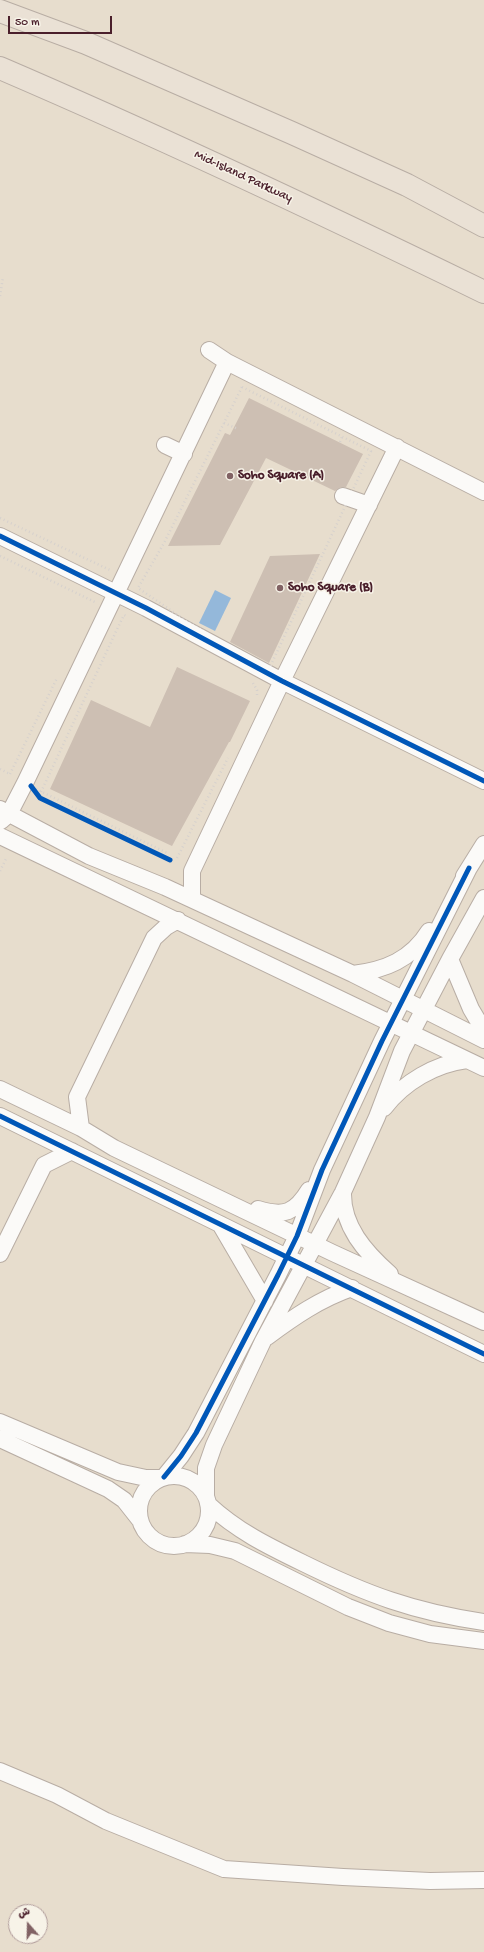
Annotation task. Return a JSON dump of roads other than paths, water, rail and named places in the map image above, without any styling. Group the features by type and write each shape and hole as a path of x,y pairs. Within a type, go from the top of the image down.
{"highway":[{"path":"0,11 86,43 292,133 407,185 484,226"},
{"name":"Mid-Island Parkway","path":"0,68 97,109 314,210 484,292"}],"street":[{"path":"209,350 227,362 484,492"},
{"path":"227,362 117,594 3,814 90,856 192,899 353,974 484,1040"},
{"path":"165,445 184,454"},
{"path":"192,899 192,871 282,681 397,448"},
{"path":"345,497 369,505"},
{"path":"0,536 117,594 282,681 484,781"},
{"path":"0,835 19,830 72,852 90,856"},
{"path":"0,835 484,1068"},
{"path":"353,974 383,968 398,962 422,943 484,844"},
{"path":"139,1520 138,1511 142,1494 153,1482 162,1477 182,1456 196,1433 265,1300 297,1236 322,1170 391,1022 404,1001 469,868"},
{"path":"165,887 192,871"},
{"path":"185,1544 196,1538 208,1521 205,1478 209,1456 263,1341 343,1192 377,1117 402,1051 484,898"},
{"path":"150,906 155,923 154,938"},
{"path":"81,1128 77,1097 154,938 166,927 178,920"},
{"path":"450,959 471,1009 484,1031"},
{"path":"377,1117 394,1096 416,1079 446,1064 468,1060"},
{"path":"0,1089 81,1128 114,1148 297,1236 484,1322"},
{"path":"50,1112 77,1097"},
{"path":"0,1116 304,1264 484,1354"},
{"path":"0,1254 44,1165 42,1150 36,1134"},
{"path":"44,1165 72,1151"},
{"path":"218,1198 271,1214 288,1212 297,1207 302,1201 322,1170"},
{"path":"343,1192 344,1212 362,1246 384,1268 410,1288"},
{"path":"220,1224 265,1300"},
{"path":"263,1341 292,1318 310,1307 337,1293 352,1288"},
{"path":"0,1422 118,1472 146,1478 181,1476 189,1478 196,1483 207,1500 232,1525 257,1541 356,1589 432,1613 484,1622"},
{"path":"0,1439 108,1489 124,1500 139,1520 147,1534 160,1544 177,1546 185,1544 210,1544 235,1551 348,1607 389,1623 430,1634 484,1641"},
{"path":"0,1771 57,1796 106,1821 224,1869 430,1881 484,1880"}],"water":[{"path":"215,590 231,598 215,631 199,623"}],"place":[{"name":"Soho Square (A)","path":"230,476"},
{"name":"Soho Square (B)","path":"280,588"}]}
